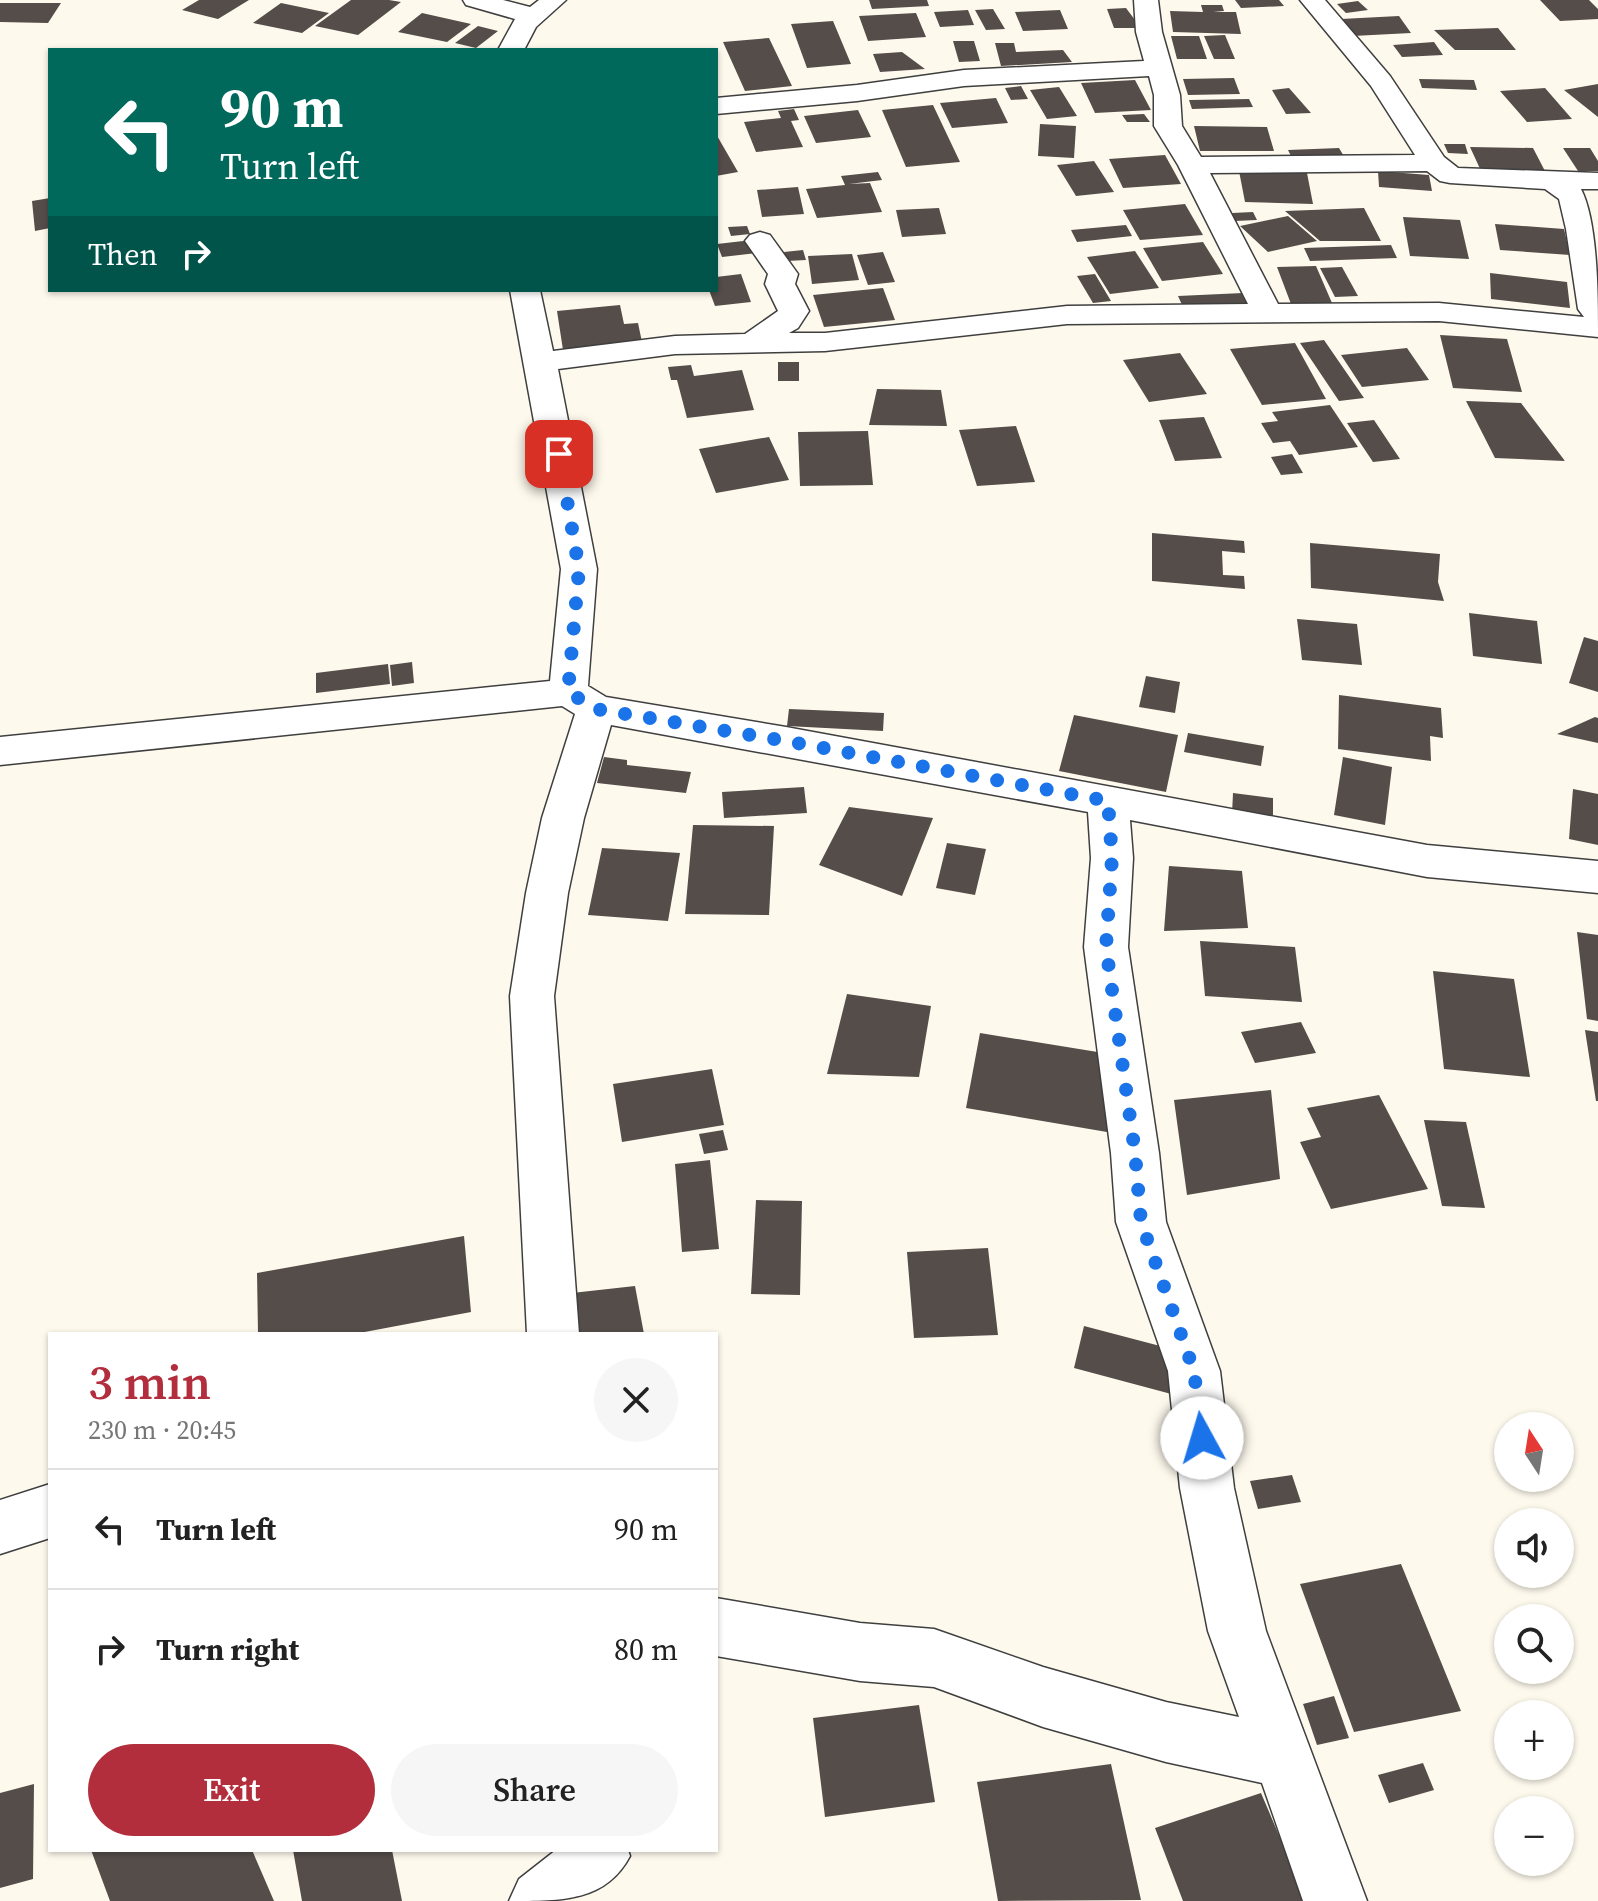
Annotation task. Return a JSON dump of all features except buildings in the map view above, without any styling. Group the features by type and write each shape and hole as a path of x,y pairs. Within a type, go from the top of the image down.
{"street":[{"path":"475,0 534,16"},
{"path":"512,48 525,23 554,0"},
{"path":"1146,0 1149,32 1167,95 1168,126 1192,165 1268,314"},
{"path":"1312,0 1381,82 1434,163 1450,175 1598,181"},
{"path":"718,106 857,93 964,78 1161,68"},
{"path":"1192,165 1434,163"},
{"path":"1553,181 1572,196 1581,229 1593,309 1598,313"},
{"path":"754,342 787,321 794,311 780,284 783,274 760,241"},
{"path":"525,292 579,569 582,700 532,996 553,1332"},
{"path":"540,362 675,345 825,342 1067,315 1439,312 1598,328"},
{"path":"0,751 582,700 1427,861 1598,877"},
{"path":"1108,801 1112,858 1106,947 1135,1153 1141,1222 1194,1371 1207,1488 1237,1631 1335,1901"},
{"path":"0,1527 48,1512"},
{"path":"718,1627 860,1652 934,1658 1043,1697 1166,1732 1283,1757"},
{"path":"541,1901 600,1869"}],"route":[{"path":"559,454 579,569 568,692 596,709 1108,801 1112,858 1106,947 1135,1153 1141,1222 1194,1371 1202,1438"}]}
